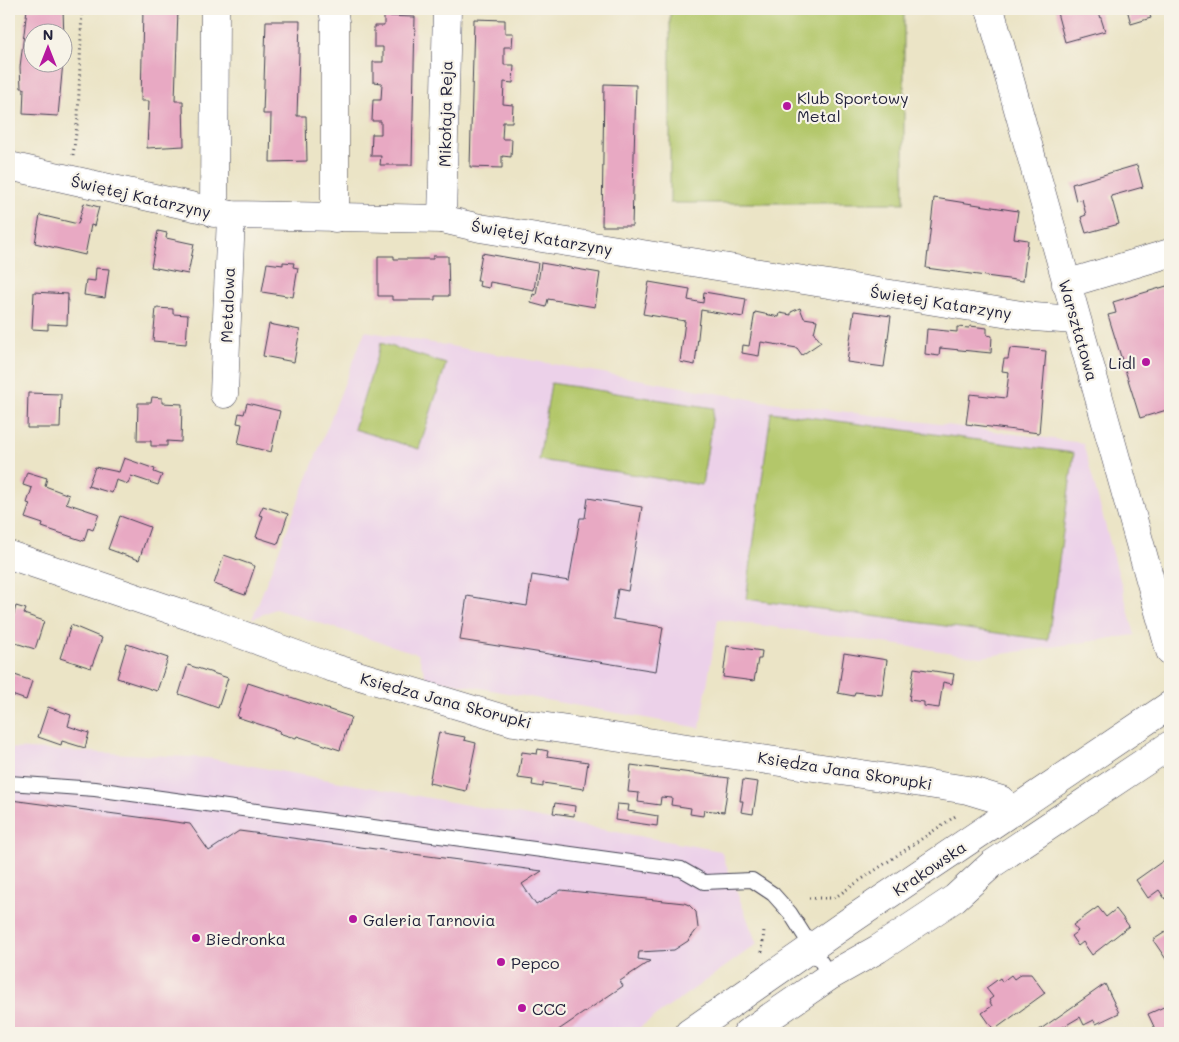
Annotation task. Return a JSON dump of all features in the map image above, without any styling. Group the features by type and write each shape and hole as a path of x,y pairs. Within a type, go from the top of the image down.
{"street":[{"name":"Metalowa","path":"214,9 222,214 224,394"},
{"path":"333,9 335,22 335,218"},
{"name":"Mikołaja Reja","path":"442,219 448,9"},
{"name":"Warsztatowa","path":"990,9 1075,320 1170,651"},
{"name":"Świętej Katarzyny","path":"9,166 222,214 442,219 490,230 1034,317 1075,320"},
{"path":"1066,284 1170,253"},
{"name":"Księdza Jana Skorupki","path":"9,555 210,623 327,666 514,722 968,790 1001,800 1012,812"},
{"name":"Krakowska","path":"689,1033 1170,705"},
{"name":"Krakowska","path":"747,1033 830,976 878,949 955,898 992,864 1170,745"}],"lane":[{"path":"9,783 95,788 681,868 704,882 752,880 779,900 830,976"}],"path":[{"path":"72,160 78,118 82,9"},
{"path":"809,898 834,898 959,814"}],"shaded area":[{"path":"365,331 756,400 1083,443 1135,635 981,657 718,619 700,728 426,678 418,654 275,609 252,619"},
{"name":"Galeria Tarnovia","path":"9,748 208,758 721,851 757,944 632,1033 9,1033"}],"green space":[{"name":"Klub Sportowy Metal","path":"670,9 904,9 904,203 670,203"},
{"path":"381,343 446,364 419,449 354,429"},
{"path":"551,383 714,408 702,485 539,460"},
{"path":"771,412 1074,453 1048,640 746,599"}],"building":[{"path":"27,9 63,9 63,22 25,22"},
{"path":"143,9 178,9 175,101 183,101 184,146 147,148 149,101 141,101"},
{"path":"1056,9 1098,9 1105,31 1065,42"},
{"path":"1127,9 1161,9 1149,13 1151,18 1131,24"},
{"path":"384,16 415,17 412,165 380,165 381,156 371,156 372,134 381,134 381,121 372,121 373,100 381,100 382,83 373,82 373,62 383,62 383,47 374,47 374,26 384,26"},
{"path":"474,19 505,20 505,33 513,33 512,47 504,47 504,65 514,65 513,83 504,82 503,104 513,105 512,122 503,122 502,139 512,139 511,157 502,156 502,168 470,167"},
{"path":"266,21 300,21 297,116 306,116 307,161 270,162 271,114 263,114"},
{"path":"22,50 22,72 62,72 58,116 23,114 24,88 21,88 20,67"},
{"path":"604,84 636,85 632,226 602,226"},
{"path":"1137,165 1143,187 1111,196 1119,224 1086,233 1081,217 1086,215 1082,199 1076,201 1072,184"},
{"path":"934,198 1018,211 1014,238 1028,240 1023,281 926,268"},
{"path":"84,203 99,207 94,226 91,225 85,255 35,243 40,215 78,224"},
{"path":"158,231 167,233 166,238 194,244 188,274 151,267"},
{"path":"482,253 538,263 534,290 490,282 489,288 479,286 480,281 477,281"},
{"path":"378,256 394,256 394,259 433,259 433,256 448,256 449,296 435,296 435,300 392,300 392,296 378,296"},
{"path":"283,262 294,263 293,267 298,268 293,297 262,292 267,263 283,265"},
{"path":"541,263 600,273 595,307 548,299 546,307 531,303 533,294 536,295"},
{"path":"96,268 109,269 105,298 84,295 86,280 95,281"},
{"path":"649,282 690,289 688,300 703,303 704,292 746,299 743,317 701,310 695,365 680,362 685,321 643,314"},
{"name":"Lidl","path":"1170,285 1170,409 1140,418 1108,315 1116,313 1113,302"},
{"path":"34,292 68,294 67,325 48,324 48,330 32,329"},
{"path":"156,308 173,309 173,314 188,315 186,344 153,341"},
{"path":"800,308 804,318 817,320 814,333 821,342 802,355 797,348 761,342 759,356 742,353 743,345 749,346 755,312 779,317 780,313 791,315 791,312"},
{"path":"854,311 891,316 884,367 847,362"},
{"path":"269,324 300,330 294,362 263,356"},
{"path":"970,326 987,328 987,335 992,336 991,353 940,348 939,356 925,354 927,329 957,332 957,327 969,328"},
{"path":"1010,348 1046,351 1039,433 966,424 970,394 1006,398 1009,372 1002,371 1004,359 1008,359"},
{"path":"28,393 61,394 60,428 27,428"},
{"path":"152,397 162,398 162,403 182,404 181,442 167,441 167,446 151,446 151,441 137,441 138,403 151,403"},
{"path":"247,403 280,411 271,452 238,444 242,424 237,423 239,413 244,414"},
{"path":"124,458 155,469 154,472 162,475 158,485 131,476 128,484 116,480 112,493 88,486 95,467 119,472"},
{"path":"27,472 47,478 45,486 69,495 66,503 99,514 93,530 88,528 84,541 42,527 43,524 25,518 30,504 27,503 32,488 23,485"},
{"path":"588,498 642,507 628,591 618,589 613,619 663,627 656,671 460,640 467,596 527,606 532,575 569,581 580,518 585,518"},
{"path":"263,506 288,514 278,544 256,537 263,516 259,515"},
{"path":"120,516 150,527 139,560 108,549"},
{"path":"224,555 255,566 245,595 214,584"},
{"path":"16,606 26,609 24,614 44,621 35,649 9,641 9,631"},
{"path":"71,625 102,638 91,668 60,658"},
{"path":"127,644 168,658 157,691 117,678"},
{"path":"727,646 762,651 761,659 758,659 754,681 723,677"},
{"path":"844,653 887,660 882,695 855,692 854,696 838,693"},
{"path":"188,665 228,678 218,708 179,694"},
{"path":"914,668 954,674 952,684 943,682 939,708 924,706 924,702 909,700"},
{"path":"9,673 32,681 26,700 9,694"},
{"path":"248,683 351,717 340,750 297,736 296,738 288,736 279,733 280,731 237,717"},
{"path":"48,707 71,715 68,726 89,733 85,748 62,741 61,745 38,737"},
{"path":"439,732 465,737 464,740 476,743 466,791 429,783"},
{"path":"538,749 548,751 547,756 588,762 584,789 543,783 543,787 532,785 533,780 518,778 522,752 537,754"},
{"path":"631,765 729,778 724,812 704,810 703,816 690,814 691,808 671,805 672,798 661,797 660,805 638,802 639,793 628,792"},
{"path":"743,780 758,782 753,814 741,812 743,801 740,801"},
{"name":"Galeria Tarnovia","path":"11,800 190,824 209,851 239,831 542,871 522,884 536,905 561,890 684,903 696,912 698,928 688,941 674,950 639,952 638,959 650,961 620,981 623,986 554,1033 9,1033 9,802"},
{"path":"555,803 575,806 574,816 553,813"},
{"path":"617,804 629,805 628,811 658,816 657,826 615,820"},
{"path":"1170,856 1170,895 1165,899 1159,890 1148,898 1136,880"},
{"path":"1098,907 1106,917 1116,909 1129,926 1092,955 1083,942 1078,946 1071,936 1078,931 1073,925"},
{"path":"1170,929 1170,965 1153,940"},
{"path":"1021,974 1031,974 1045,993 994,1030 982,1013 992,1006 989,1000 993,997 986,988 1000,978 1002,982 1011,975 1014,979"},
{"path":"1105,984 1119,1013 1096,1024 1094,1020 1084,1025 1080,1017 1053,1033 1035,1033"},
{"path":"1166,1006 1170,1012 1170,1033 1157,1033 1148,1014"}],"place":[{"name":"Klub Sportowy Metal","path":"787,106"},
{"name":"Lidl","path":"1146,362"},
{"name":"Galeria Tarnovia","path":"353,919"},
{"name":"Biedronka","path":"196,938"},
{"name":"Pepco","path":"501,962"},
{"name":"CCC","path":"522,1008"}]}
